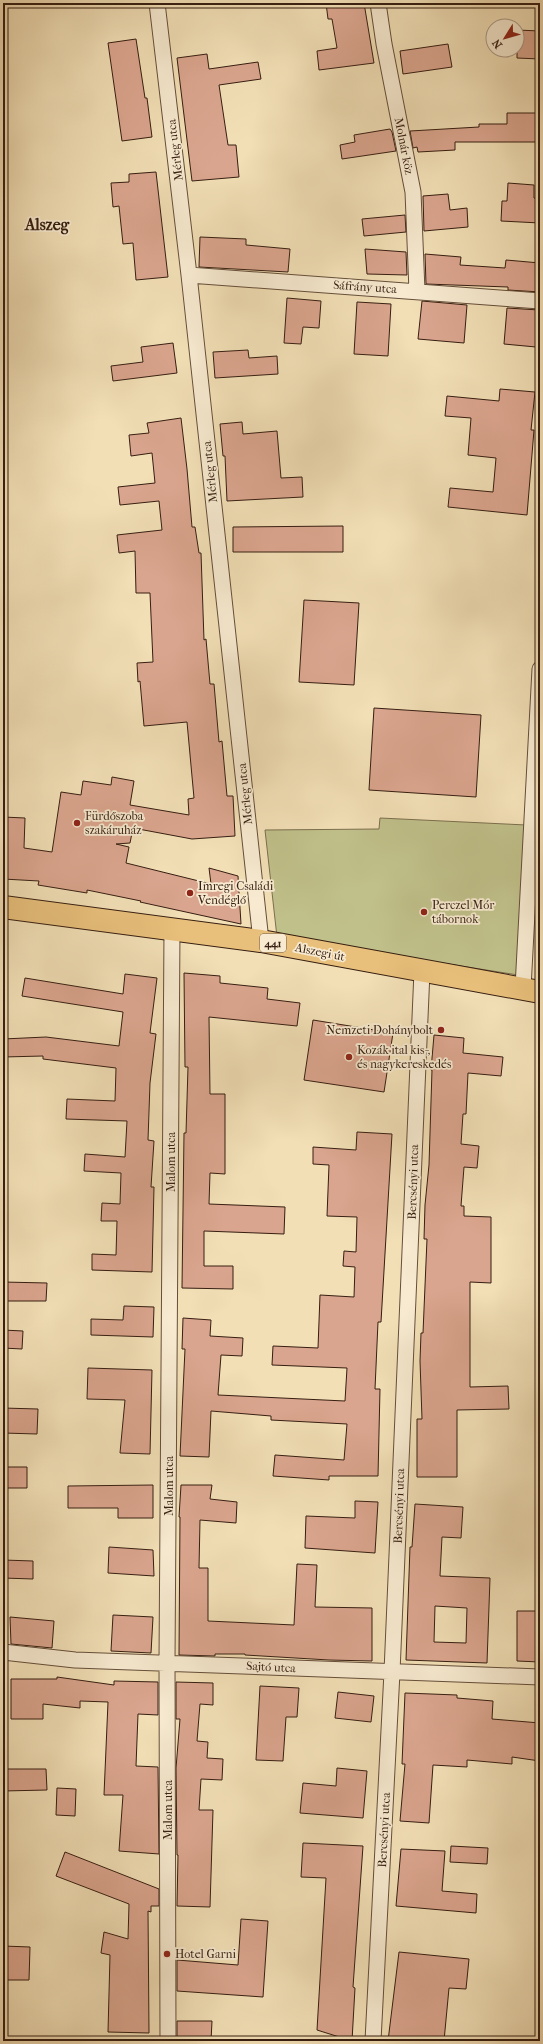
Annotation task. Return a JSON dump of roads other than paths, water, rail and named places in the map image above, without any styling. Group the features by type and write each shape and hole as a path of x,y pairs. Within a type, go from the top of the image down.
{"main road":[{"name":"Alszegi út","path":"3,907 261,941 531,990"}],"street":[{"name":"Mérleg utca","path":"157,3 189,275 261,941"},
{"name":"Molnár köz","path":"378,3 384,44 413,192 417,291"},
{"name":"Sáfrány utca","path":"189,275 540,301"},
{"path":"531,990 532,798 540,669"},
{"name":"Malom utca","path":"168,2041 168,1662 172,930"},
{"name":"Bercsényi utca","path":"373,2041 392,1672 422,971"},
{"name":"Sajtó utca","path":"3,1652 75,1660 168,1662 540,1677"}],"place":[{"name":"Fürdőszoba szakáruház","path":"77,823"},
{"name":"Imregi Családi Vendéglő","path":"190,893"},
{"name":"Perczel Mór tábornok","path":"424,912"},
{"name":"Nemzeti Dohánybolt","path":"441,1030"},
{"name":"Kozák ital kis-, és nagykereskedés","path":"349,1057"},
{"name":"Hotel Garni","path":"167,1954"}],"district":[{"name":"Alszeg","path":"47,224"}]}
